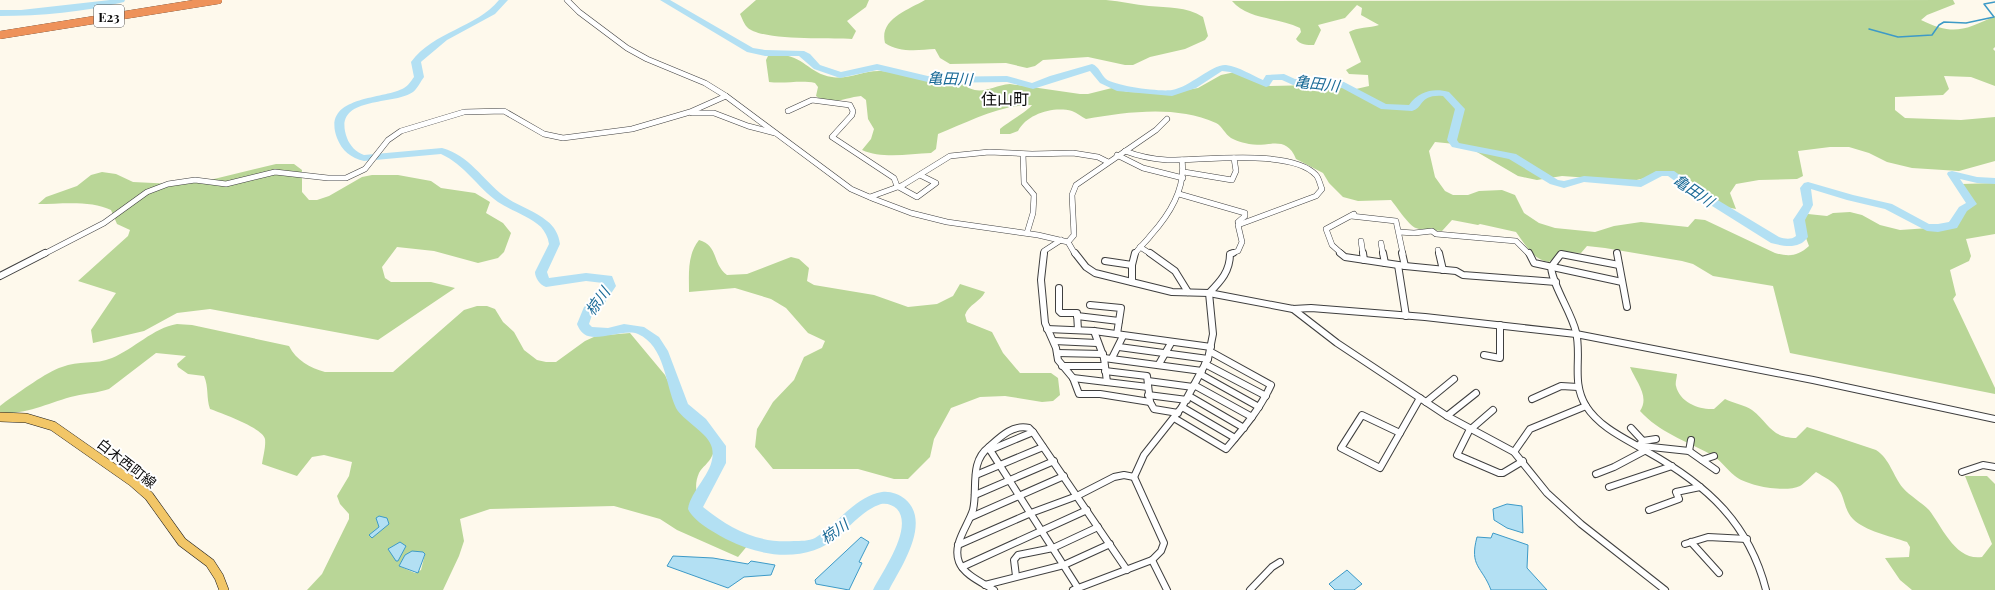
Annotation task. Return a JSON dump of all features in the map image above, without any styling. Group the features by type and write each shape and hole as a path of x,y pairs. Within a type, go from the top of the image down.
{"highway":[{"name":"E23","path":"0,32 195,0"},
{"name":"E23","path":"0,35 218,0"}],"main road":[{"name":"白木西町線","path":"0,417 26,418 53,426 133,482 149,496 182,542 210,563 219,577 224,590"}],"street":[{"path":"567,0 579,12 627,48 647,59 705,83 726,96 847,186 870,197 946,222 1028,233 1068,242 1080,261 1089,270 1172,292 1209,293 1293,309 1312,308 1406,316 1576,334 1813,380 1995,419"},
{"path":"0,276 104,223 124,211 142,195 161,186 195,180 229,183 275,172 341,178 360,172 372,162 391,138 401,131 473,111 504,111 544,134 563,138 632,129 687,114 726,96"},
{"path":"788,111 812,100 850,105 853,111 852,115 832,137 894,178 897,186 917,197 924,190 932,187 936,183 920,175"},
{"path":"687,114 714,112 748,126 776,133"},
{"path":"1068,242 1074,235 1074,188 1108,162 1156,130 1167,119"},
{"path":"1124,151 1145,157 1182,160 1234,158 1270,159 1293,163 1316,174 1320,179 1322,189 1316,196 1238,225"},
{"path":"870,197 920,175 950,156 989,152 1023,154 1073,153 1098,157 1108,162"},
{"path":"1023,154 1024,183 1034,195 1033,213 1028,233"},
{"path":"1117,156 1143,168 1183,175 1232,180 1236,171 1234,158"},
{"path":"1132,282 1134,253 1161,223 1179,194 1183,175 1182,160"},
{"path":"1179,194 1245,213 1246,216 1238,220 1241,246 1238,252 1230,254 1228,270 1224,278 1209,293"},
{"path":"1405,266 1396,221 1358,218 1353,215 1340,223 1326,228 1329,241 1342,255 1405,266 1456,271 1464,275 1556,282"},
{"path":"1399,232 1414,233 1432,231 1436,234 1516,241 1528,251 1534,263 1622,282"},
{"path":"1061,240 1044,251 1042,263 1042,292 1047,329 1054,341 1058,360 1073,378 1079,394 1100,394 1150,402"},
{"path":"1361,241 1364,260"},
{"path":"1381,243 1385,263"},
{"path":"1140,247 1163,260 1185,284 1188,292"},
{"path":"1438,250 1443,270"},
{"path":"1617,253 1627,307"},
{"path":"1619,266 1561,254 1551,267 1551,271 1576,334 1578,387 1586,406 1596,418 1614,432 1641,444 1689,451 1716,470"},
{"path":"1105,261 1132,265"},
{"path":"1398,265 1406,316"},
{"path":"1059,288 1061,313 1078,313 1078,316 1119,321"},
{"path":"990,448 1064,565 1076,589 1152,560 1161,551 1164,543 1134,477 1144,454 1178,413 1188,398 1211,349 1212,327 1209,293"},
{"path":"1090,305 1121,308 1119,321 1119,347 1112,358"},
{"path":"1293,309 1337,343 1447,416 1514,452 1523,461 1547,492 1581,524 1665,590"},
{"path":"1078,316 1078,330"},
{"path":"1484,355 1500,358 1500,325"},
{"path":"1047,329 1094,331 1211,349 1271,385 1266,396 1252,417 1226,449 1178,413"},
{"path":"1094,331 1097,343 1103,356 1107,382"},
{"path":"1054,341 1097,343"},
{"path":"1159,364 1171,342"},
{"path":"1119,347 1206,361 1266,396"},
{"path":"1057,353 1103,356 1201,372 1259,407"},
{"path":"1062,366 1105,369 1147,376 1150,402 1154,409 1178,413 1235,438"},
{"path":"1073,378 1148,388 1188,398 1244,428"},
{"path":"1400,433 1362,415 1341,448 1380,468 1400,433 1423,400 1454,379"},
{"path":"1148,388 1194,386 1252,417"},
{"path":"1532,399 1561,386 1578,387"},
{"path":"1447,416 1476,393"},
{"path":"1514,452 1530,429 1586,406"},
{"path":"1493,410 1470,429 1458,455 1499,473 1503,473 1523,461"},
{"path":"1631,428 1646,450 1672,466 1700,487 1724,510 1747,539 1762,570 1766,590"},
{"path":"994,590 973,578 962,567 957,555 958,545 971,517 975,495 976,475 981,453 990,448 1033,432 1127,570"},
{"path":"1641,444 1656,439"},
{"path":"1689,451 1691,440"},
{"path":"976,475 1043,447"},
{"path":"1596,474 1646,450"},
{"path":"1702,460 1714,456"},
{"path":"975,495 1054,461"},
{"path":"1962,472 1983,465 1995,467"},
{"path":"1609,486 1672,466"},
{"path":"958,545 1031,513 1077,496 1114,478 1124,475 1134,477"},
{"path":"971,517 1064,476"},
{"path":"1649,510 1679,499 1676,492 1700,487"},
{"path":"962,567 1087,510"},
{"path":"1016,576 1014,560 1018,556 1053,548 1098,527"},
{"path":"1719,573 1688,543 1708,537 1747,539"},
{"path":"985,585 1064,565 1110,544"},
{"path":"1152,560 1168,590"},
{"path":"1250,590 1272,567 1280,562"}],"green space":[{"path":"756,0 869,0 866,7 847,21 856,31 852,39 780,37 754,31 746,26 740,14"},
{"path":"925,0 1106,0 1177,8 1197,13 1203,17 1208,36 1205,40 1185,49 1150,57 1133,65 1125,65 1088,57 1043,60 1035,66 1027,68 1006,63 950,64 940,58 935,49 903,50 885,43 884,35 886,28 891,21 896,16"},
{"path":"1953,0 1955,4 1927,15 1921,20 1942,28 1959,29 1967,28 1995,16 1995,47 1993,49 1995,51 1995,86 1971,77 1944,76 1949,89 1943,95 1895,97 1895,110 1905,118 1961,120 1995,117 1995,161 1959,171 1912,168 1887,162 1869,153 1849,147 1830,147 1798,151 1803,176 1797,179 1759,180 1736,184 1730,193 1736,209 1726,207 1717,202 1687,178 1678,174 1659,175 1632,181 1562,176 1537,180 1518,176 1465,145 1435,142 1429,151 1435,177 1445,191 1453,195 1468,195 1479,191 1502,190 1515,195 1524,213 1539,223 1555,228 1595,232 1614,226 1641,222 1688,227 1695,219 1705,220 1775,253 1785,255 1797,254 1809,246 1800,222 1808,214 1827,216 1833,213 1850,212 1862,215 1880,225 1900,230 1944,227 1968,205 1962,184 1995,183 1995,234 1966,239 1971,256 1969,261 1950,270 1956,295 1953,299 1995,388 1995,394 1790,353 1773,286 1713,276 1693,264 1682,261 1587,246 1581,253 1562,252 1549,262 1543,261 1534,255 1516,232 1480,224 1478,225 1452,220 1442,231 1413,227 1391,200 1358,201 1343,197 1329,183 1323,173 1296,159 1292,151 1282,144 1256,145 1240,142 1231,138 1216,123 1200,117 1168,112 1135,112 1086,119 1072,111 1057,110 1034,116 1022,125 1018,131 1010,134 1000,134 1000,129 1032,105 1020,106 984,115 938,134 936,149 931,153 887,155 870,153 862,150 871,139 874,129 868,119 866,100 861,96 827,101 816,96 818,87 815,83 769,82 766,60 768,56 789,56 797,59 823,75 838,78 881,71 932,81 959,81 972,89 978,90 1010,84 1080,94 1088,94 1112,88 1128,92 1169,93 1198,88 1221,75 1235,72 1243,73 1270,86 1316,85 1356,89 1369,86 1368,75 1349,74 1346,70 1361,62 1349,32 1356,29 1379,25 1361,15 1362,8 1357,5 1345,18 1318,25 1321,30 1314,45 1309,45 1302,44 1296,39 1301,32 1300,28 1291,24 1246,12 1232,1"},
{"path":"276,164 294,164 302,170 302,192 309,200 317,200 329,196 362,177 372,175 398,175 431,181 441,188 475,193 490,202 486,213 503,223 511,233 504,252 498,258 478,263 434,251 397,247 382,267 385,278 391,282 431,282 455,288 378,340 210,309 177,313 144,331 93,343 91,330 116,293 78,281 128,236 130,230 117,224 111,210 103,207 76,203 38,204 46,197 77,186 91,175 102,172 116,174 133,182 174,184 214,179"},
{"path":"699,240 710,246 719,266 727,275 747,274 791,257 799,259 809,268 807,281 814,285 874,295 908,307 937,304 953,296 960,284 985,292 967,311 965,315 967,322 992,332 1003,353 1020,373 1051,373 1058,378 1060,395 1053,401 1042,402 1005,396 980,397 951,408 934,439 930,457 908,479 894,479 858,469 773,469 755,447 757,429 773,402 794,380 804,357 822,348 825,341 808,333 786,308 771,299 735,288 689,292 689,272 692,252"},
{"path":"477,306 487,306 495,309 503,322 514,332 524,350 537,360 546,362 556,362 585,341 596,336 630,333 665,375 672,390 693,418 713,438 713,454 699,473 696,485 698,496 702,506 719,525 748,545 738,557 677,530 660,519 614,506 490,509 460,519 464,541 459,556 443,590 307,590 322,574 349,519 349,514 340,504 337,496 349,476 352,462 324,455 312,457 297,476 262,464 265,448 265,439 263,435 241,421 210,409 204,376 188,374 178,367 177,364 186,356 156,353 109,389 75,396 20,412 0,413 0,406 5,402 56,370 68,365 112,358 152,334 168,326 177,324 192,325 289,346 295,355 304,363 325,372 393,372 464,310","holes":["423,552 425,554 421,570 415,573 399,566 405,555"]},
{"path":"1630,367 1677,374 1676,385 1678,392 1686,401 1697,407 1714,409 1725,399 1752,410 1771,429 1781,435 1796,438 1807,427 1876,450 1885,458 1903,488 1929,510 1950,541 1964,554 1973,557 1982,557 1992,544 1965,476 1987,476 1995,484 1995,590 1912,590 1900,580 1885,558 1909,557 1910,547 1907,542 1871,530 1853,519 1846,508 1842,495 1834,483 1816,472 1802,485 1785,489 1766,487 1741,480 1714,456 1673,436 1656,425 1640,411 1644,400 1643,394"}],"water":[{"path":"1507,504 1522,506 1523,533 1507,528 1494,520 1493,509"},
{"path":"379,516 387,518 389,524 372,538 369,535 379,527 376,518"},
{"path":"1493,533 1528,545 1527,568 1547,590 1491,590 1476,561 1475,547 1477,537 1491,538"},
{"path":"861,537 869,542 859,562 862,563 849,590 816,584 815,580"},
{"path":"400,542 406,546 398,561 396,561 388,549"},
{"path":"412,551 423,552 425,554 418,573 399,566 405,555"},
{"path":"673,556 713,558 748,564 751,561 775,565 771,575 744,577 728,588 667,566"},
{"path":"1347,570 1362,584 1354,590 1335,590 1329,584"}],"waterway":[{"name":"椋川","path":"0,13 21,13 99,5 121,0"},
{"name":"椋川","path":"504,0 492,12 444,38 422,55 416,62 419,77 409,90 402,93 365,101 350,108 344,114 341,121 340,129 345,145 357,156 364,158 442,151 450,154 464,164 501,199 536,218 550,231 554,239 553,249 542,267 541,272 541,276 546,283 586,277 608,279 610,286 600,301 588,310 583,324 588,331 608,332 624,328 640,330 655,340 664,354 682,407 701,423 719,446 719,463 696,502 695,509 717,526 728,533 751,543 777,548 791,548 813,545 820,542 857,511 874,501 882,498 888,498 899,502 906,511 909,529 901,551 881,590"},
{"name":"亀田川","path":"664,0 750,50 765,53 801,53 807,56 817,67 840,75 877,67 932,80 1007,79 1033,86 1053,78 1092,67 1103,81 1117,88 1172,93 1193,86 1220,68 1227,68 1266,84 1269,77 1284,77 1293,82 1344,85 1384,107 1412,108 1419,99 1426,95 1431,93 1446,94 1460,109 1452,140 1456,145 1512,156 1554,182 1564,185 1584,179 1641,184 1660,173 1670,173 1697,192 1775,240 1786,242 1793,242 1802,237 1799,220 1808,205 1805,188 1808,185 1851,198 1888,206 1927,227 1938,228 1953,225 1963,209 1972,204 1957,184 1952,174 1977,180 1995,181"},
{"path":"1869,29 1898,37 1932,35 1939,25 1944,22 1966,23 1994,17 1984,4 1995,2"}],"district":[{"name":"住山町","path":"1005,98"}]}
